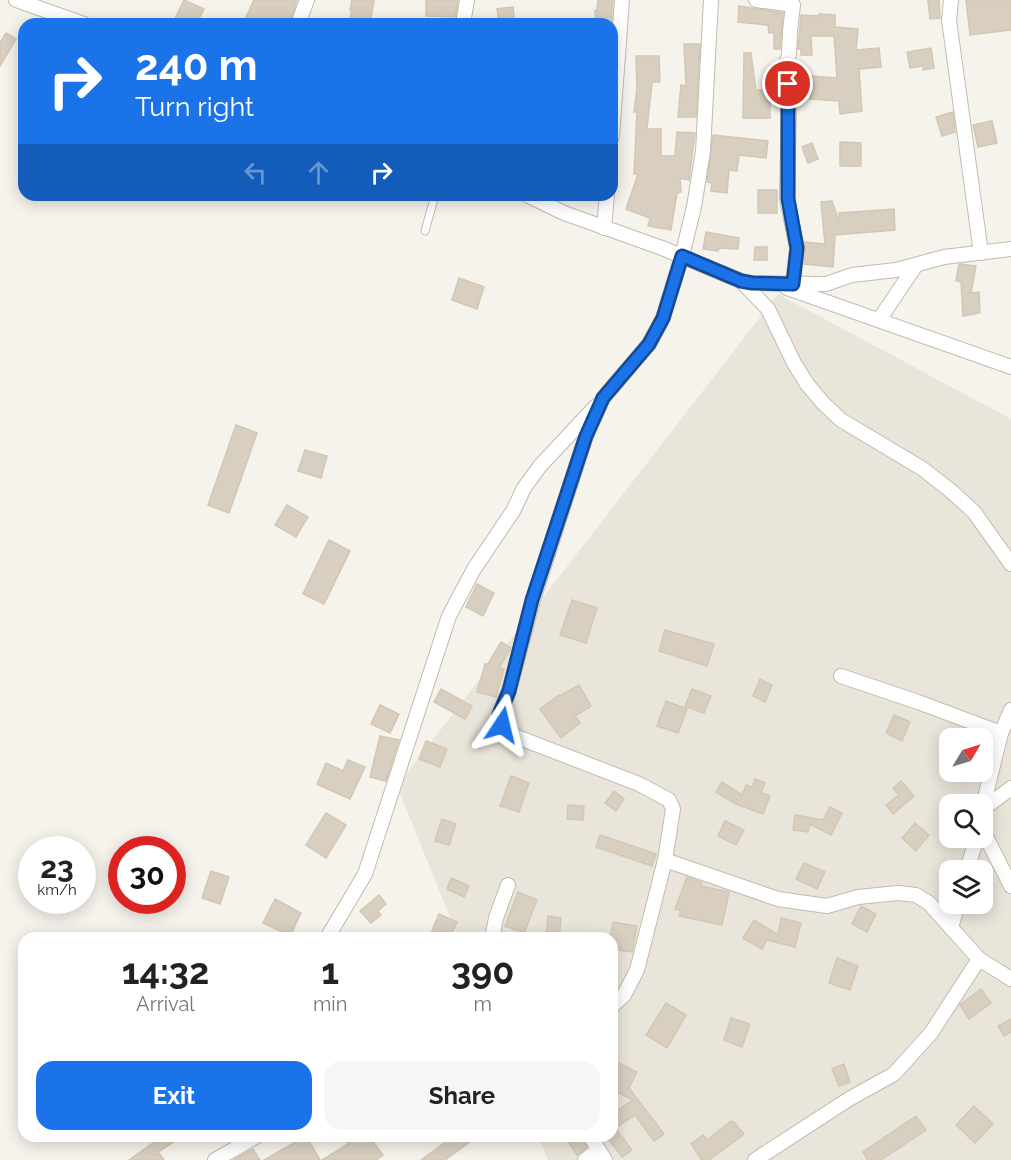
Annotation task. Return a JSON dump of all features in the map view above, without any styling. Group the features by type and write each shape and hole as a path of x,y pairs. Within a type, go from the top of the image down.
{"street":[{"path":"16,0 67,18"},
{"path":"300,18 307,0"},
{"path":"464,18 467,0"},
{"path":"618,54 622,0"},
{"path":"331,932 365,874 449,616 474,569 540,466 649,344 663,318 694,207 703,151 711,0"},
{"path":"756,0 793,5 789,55 786,64 789,103 788,199 797,248 793,284"},
{"path":"951,0 949,20 981,253"},
{"path":"539,201 564,213 682,256 741,281 752,283 826,284 852,275 896,270 944,257 1011,249"},
{"path":"604,228 606,201"},
{"path":"879,320 916,265"},
{"path":"741,281 768,309 794,363 807,384 823,403 841,420 923,469 951,491 974,512 1011,564"},
{"path":"775,283 1011,367"},
{"path":"603,398 586,436 552,539 546,564 532,600 509,691 499,715 502,725 512,735 639,784 669,800 673,809 665,860 637,970 624,995 618,1000"},
{"path":"841,676 1001,733"},
{"path":"986,794 1001,733 1011,710"},
{"path":"993,801 1011,788"},
{"path":"992,848 1011,886"},
{"path":"665,860 778,899 798,902 827,906 858,897 898,893 916,895 929,903 979,959 1011,979"},
{"path":"493,932 508,885"},
{"path":"951,928 955,914"},
{"path":"755,1160 849,1099 894,1074 931,1033 979,959"},
{"path":"215,1160 237,1142"},
{"path":"585,1160 602,1155 594,1142"}],"lane":[{"path":"425,231 433,201"}],"shaded area":[{"path":"778,294 1011,419 1011,1160 548,1160 540,1142 618,1142 618,932 456,932 397,786"}],"building":[{"path":"184,0 204,9 199,18 175,18"},
{"path":"254,0 297,0 291,18 246,18"},
{"path":"352,0 374,0 371,18 350,18 352,10 350,10"},
{"path":"426,0 458,0 455,17 426,16"},
{"path":"598,0 613,0 612,18 596,18 595,10 597,10"},
{"path":"928,0 939,0 940,18 930,19"},
{"path":"966,0 1011,0 1011,30 970,35"},
{"path":"739,6 783,13 780,49 774,49 774,32 769,33 768,25 738,22"},
{"path":"513,7 514,18 498,18 497,9"},
{"path":"819,14 835,15 835,27 858,29 856,50 879,48 881,67 859,69 862,111 840,114 839,101 810,99 810,76 837,78 834,36 811,36 812,55 801,55 801,49 798,49 801,15 819,16"},
{"path":"6,33 16,39 0,66 0,43"},
{"path":"684,44 700,44 696,117 678,117 681,85 686,86"},
{"path":"931,48 934,68 923,70 923,66 910,68 907,52"},
{"path":"744,53 751,53 756,90 770,90 770,118 743,118"},
{"path":"636,56 659,56 660,82 652,82 647,129 661,129 661,156 675,156 677,132 695,133 689,180 680,178 681,192 677,193 671,230 648,226 650,218 626,209 638,174 634,174 637,112 634,112 637,88"},
{"path":"953,112 955,132 942,136 936,117"},
{"path":"992,121 997,143 978,147 973,125"},
{"path":"713,135 768,141 766,158 739,155 737,171 729,170 727,193 711,191 712,183 707,182"},
{"path":"840,142 861,143 861,166 840,166"},
{"path":"812,143 818,159 808,163 802,147"},
{"path":"758,190 777,190 777,213 758,213"},
{"path":"832,201 839,222 839,213 894,209 895,230 835,235 833,267 804,264 805,242 825,244 821,202"},
{"path":"706,232 739,238 738,249 719,248 718,251 703,249"},
{"path":"755,247 767,247 767,260 754,260"},
{"path":"959,264 976,266 971,293 979,292 980,313 963,316 961,282 956,281"},
{"path":"459,278 484,287 477,309 452,300"},
{"path":"236,425 257,433 229,513 208,505"},
{"path":"305,450 327,456 321,478 298,471"},
{"path":"287,505 308,517 296,537 275,525"},
{"path":"329,540 350,551 324,604 303,594"},
{"path":"477,584 494,593 483,616 466,607"},
{"path":"572,600 597,608 586,643 560,635"},
{"path":"665,630 714,644 707,666 659,651"},
{"path":"501,642 511,648 499,668 504,669 496,697 477,692 485,664 488,664"},
{"path":"760,679 772,685 765,702 753,696"},
{"path":"579,685 591,706 575,716 580,723 561,738 540,709 559,695"},
{"path":"441,689 472,706 465,719 434,702"},
{"path":"692,689 711,696 704,713 685,706"},
{"path":"666,701 687,709 678,733 657,726"},
{"path":"380,705 399,714 390,733 371,724"},
{"path":"894,715 910,722 902,741 886,733"},
{"path":"380,736 399,740 386,781 370,777"},
{"path":"426,741 447,749 440,767 419,759"},
{"path":"348,760 365,767 350,799 317,784 326,763 343,771"},
{"path":"511,776 529,783 519,812 500,806"},
{"path":"755,779 765,783 761,793 770,796 763,814 736,804 716,792 722,782 742,795 746,785 752,787"},
{"path":"901,781 914,796 893,814 886,805 899,795 893,788"},
{"path":"614,791 624,799 616,811 605,803"},
{"path":"568,805 584,806 583,820 567,819"},
{"path":"830,807 842,813 831,835 810,824 808,832 793,830 795,815 823,820"},
{"path":"326,813 346,825 326,858 306,845"},
{"path":"442,819 456,824 449,845 435,841"},
{"path":"725,821 744,830 736,845 718,836"},
{"path":"915,823 929,835 916,851 902,838"},
{"path":"600,835 656,854 652,866 596,847"},
{"path":"804,863 825,872 817,889 796,879"},
{"path":"211,871 229,877 220,904 202,898"},
{"path":"687,877 702,883 701,886 729,892 722,925 679,916 681,911 675,909"},
{"path":"451,878 469,886 464,897 447,889"},
{"path":"518,892 537,900 524,932 505,926"},
{"path":"379,895 386,904 378,911 381,915 371,923 360,911"},
{"path":"275,899 301,913 292,932 282,932 263,923"},
{"path":"861,906 876,914 867,932 852,924"},
{"path":"439,914 457,922 453,932 432,932"},
{"path":"548,916 561,918 560,932 547,932"},
{"path":"781,918 801,923 795,947 767,940 762,949 743,938 754,920 778,935"},
{"path":"613,922 637,926 632,952 618,950 618,932 611,932"},
{"path":"837,958 858,966 850,990 829,983"},
{"path":"981,989 991,1003 969,1019 960,1005"},
{"path":"666,1003 686,1015 667,1048 646,1035"},
{"path":"731,1018 750,1024 742,1047 724,1040"},
{"path":"1011,1019 1011,1032 1004,1036 998,1026"},
{"path":"618,1063 637,1072 629,1088 664,1134 654,1141 635,1115 618,1126 618,1110 633,1100 618,1093"},
{"path":"844,1064 850,1082 839,1086 832,1069"},
{"path":"974,1106 993,1124 975,1143 956,1125"},
{"path":"916,1116 926,1130 881,1160 868,1160 863,1152"},
{"path":"731,1121 744,1134 709,1160 702,1160 691,1144 703,1135 707,1140"},
{"path":"618,1132 632,1150 622,1157 611,1142 618,1142"},
{"path":"154,1142 174,1142 158,1152 164,1160 129,1160"},
{"path":"296,1142 310,1142 320,1160 264,1160"},
{"path":"347,1142 373,1142 383,1155 376,1160 322,1160 348,1144"},
{"path":"446,1142 470,1142 445,1160 421,1160"},
{"path":"569,1142 584,1142 587,1147 577,1155"},
{"path":"253,1149 260,1160 233,1160"}],"route":[{"path":"502,725 499,715 509,691 532,600 546,564 586,436 603,398 649,344 663,318 682,256 741,281 793,284 797,248 788,199 788,84"}]}
